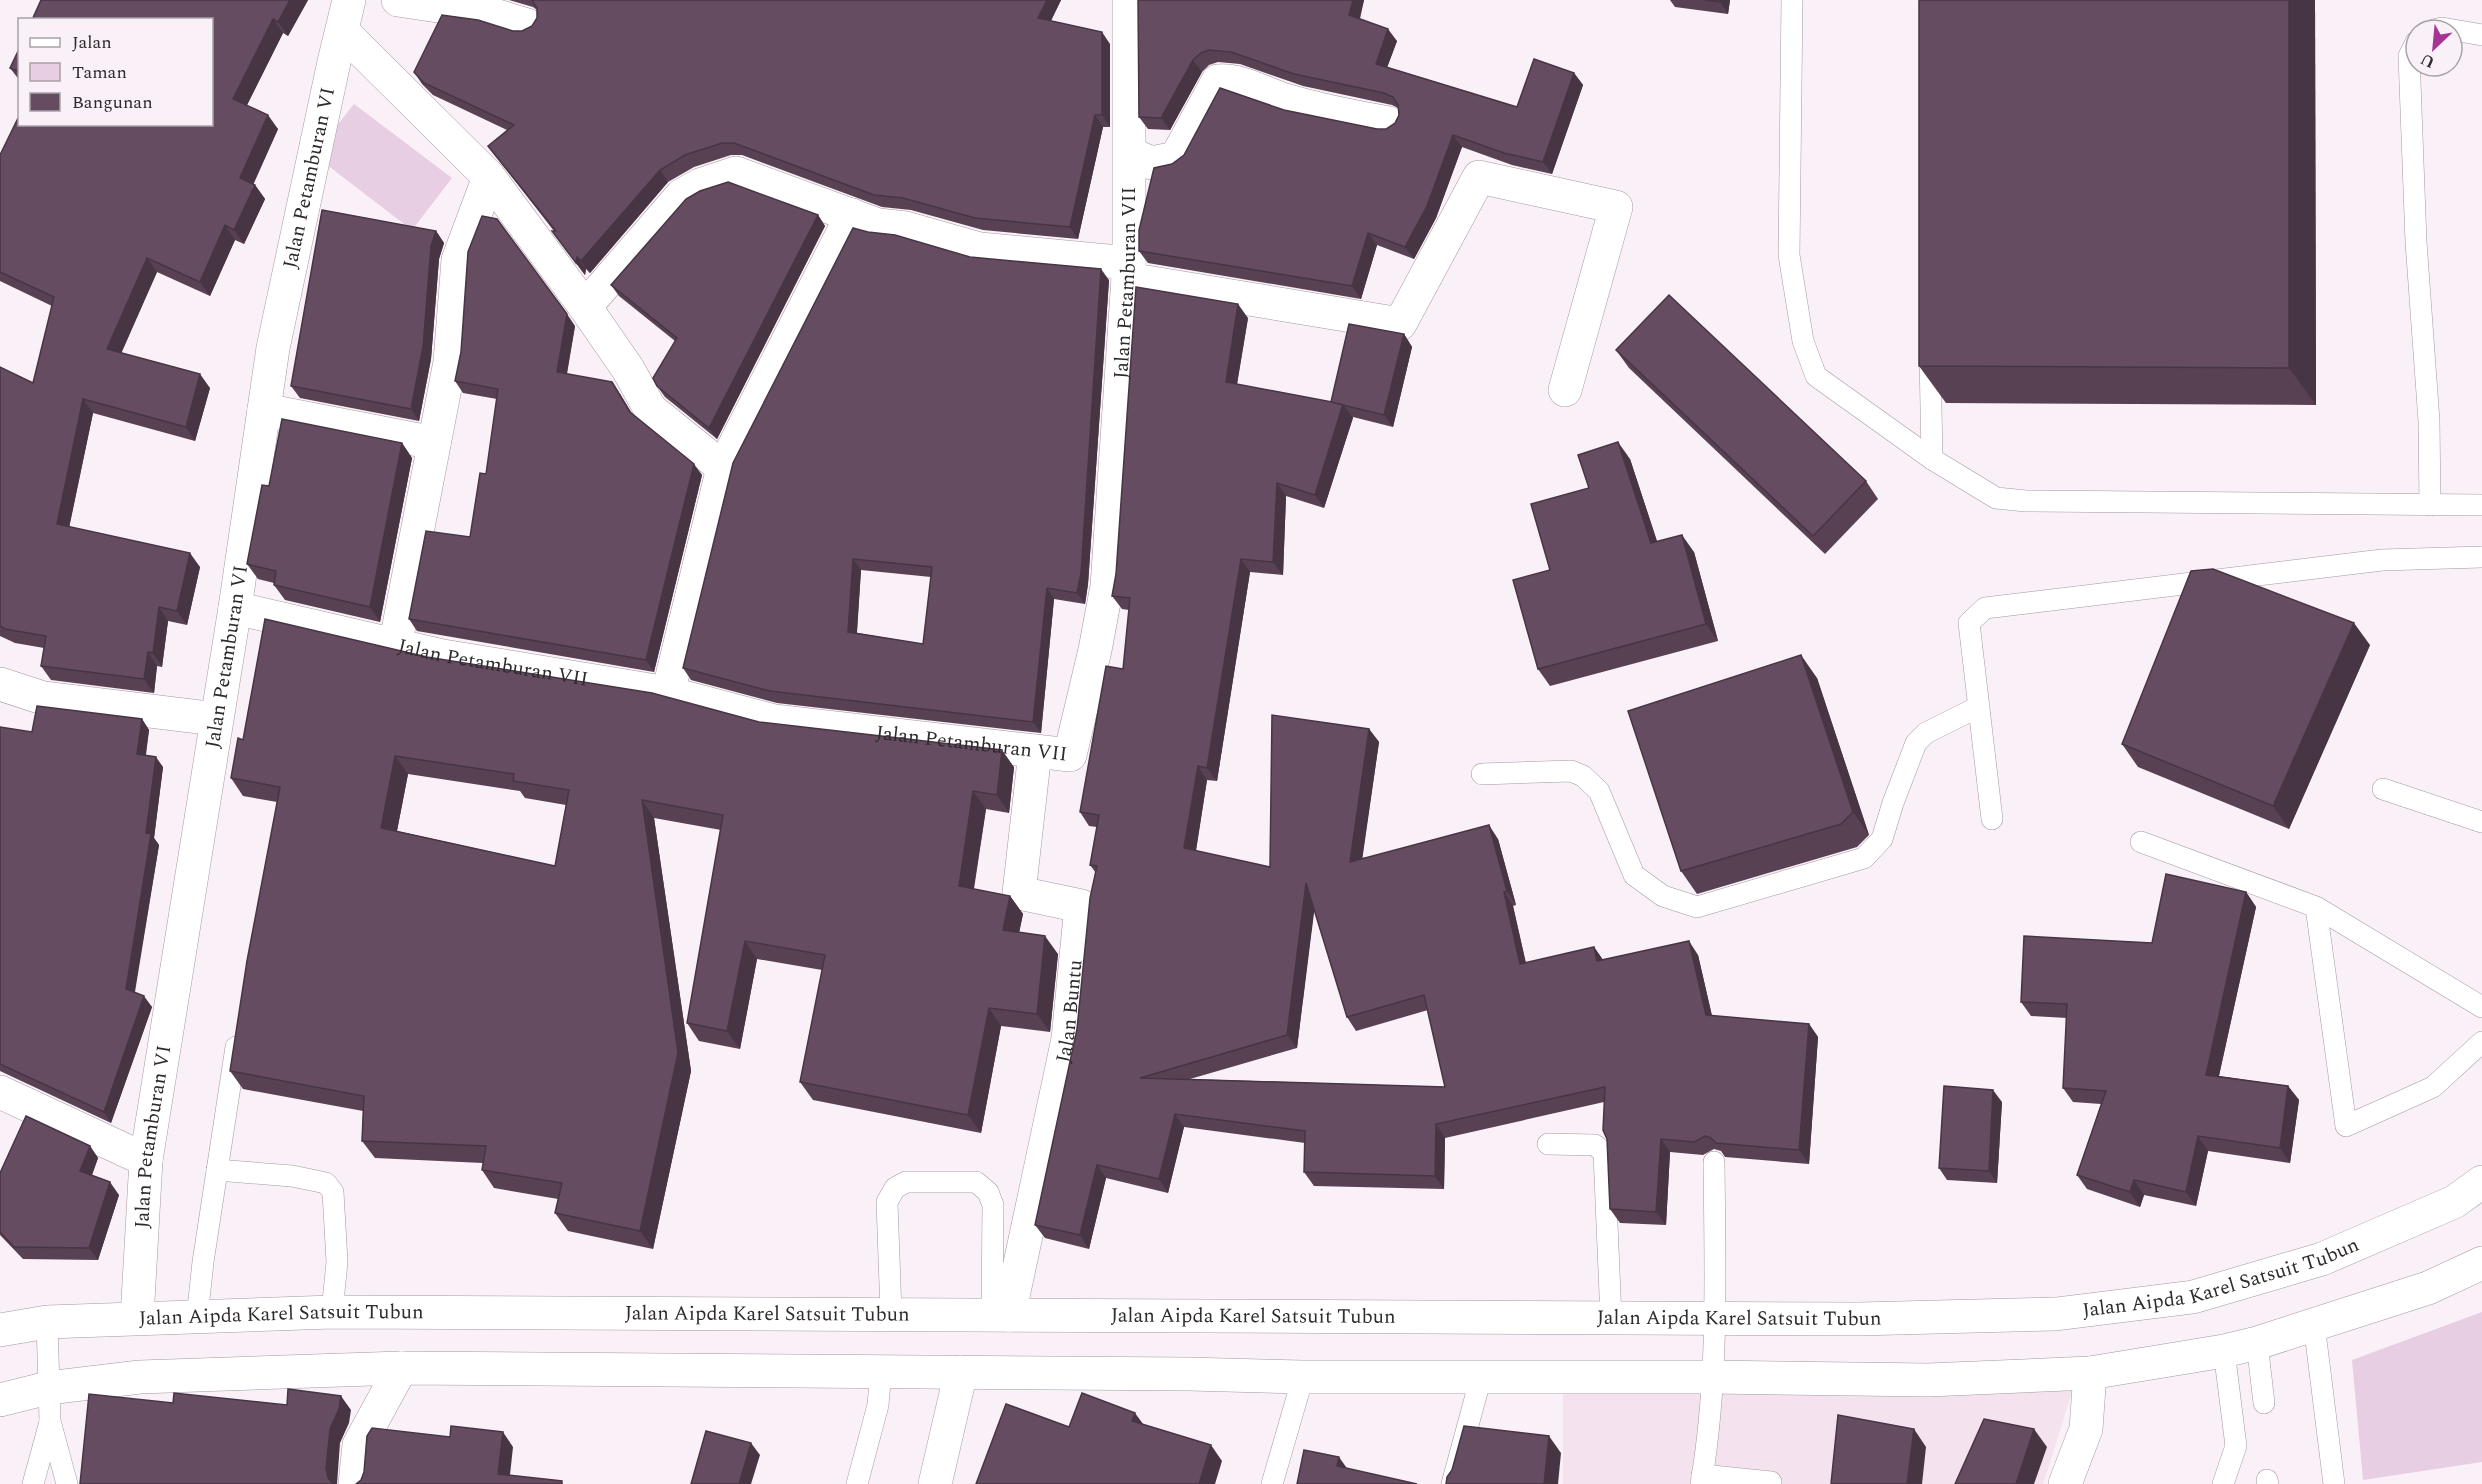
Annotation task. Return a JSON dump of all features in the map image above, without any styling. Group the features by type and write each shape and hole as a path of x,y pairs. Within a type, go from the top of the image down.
{"street":[{"path":"398,0 491,14 527,25"},
{"name":"Jalan Petamburan VII","path":"235,608 443,656 668,693 774,721 1070,755 1095,651 1107,586 1128,271 1129,0"},
{"path":"346,15 489,177 585,307 628,369 650,409 723,468"},
{"name":"Jalan Petamburan VI","path":"137,1318 146,1160 235,608 273,348 346,15"},
{"path":"1130,154 1152,163 1176,158 1218,81 1230,80 1338,114 1389,123"},
{"path":"585,307 682,195 700,185 736,173 878,225 906,228 980,249 1128,271 1400,324 1479,177 1616,207 1565,390"},
{"path":"395,646 450,362 458,260 489,177"},
{"path":"668,693 723,468 852,216"},
{"path":"264,410 434,443"},
{"path":"0,684 44,698 216,719"},
{"name":"Jalan Buntu","path":"1001,1315 1068,1039 1081,906 1019,893 1035,752"},
{"path":"0,1092 146,1160"},
{"name":"Jalan Aipda Karel Satsuit Tubun","path":"0,1330 47,1322 332,1312 1611,1318 1859,1318 2056,1314 2193,1297 2322,1259 2454,1202 2482,1182"},
{"path":"0,1400 48,1388 140,1377 401,1368 961,1371 1304,1377 1712,1377 1928,1380 2090,1373 2224,1352 2257,1343 2428,1288 2482,1263"},
{"path":"355,1484 359,1445 401,1368"},
{"path":"935,1484 961,1371"},
{"path":"2065,1484 2086,1429 2090,1373"}],"lane":[{"path":"1792,0 1789,255 1803,341 1816,376 1932,459 1996,498 2026,501 2482,505"},
{"path":"2464,32 2482,35"},
{"path":"2410,78 2416,242 2429,422 2430,505"},
{"path":"1930,330 1932,459"},
{"path":"1992,819 1969,623 1985,608 2382,560 2482,557"},
{"path":"1482,774 1571,771 1583,776 1599,790 1634,875 1663,896 1697,908 1864,858 1882,839 1916,743 1926,733 1978,707"},
{"path":"2383,789 2482,822"},
{"path":"2141,842 2316,907 2482,1007"},
{"path":"2316,907 2346,1126 2433,1087 2482,1042"},
{"path":"197,1318 203,1262 240,1022"},
{"path":"1548,1144 1595,1145 1604,1153 1611,1318"},
{"path":"1714,1162 1715,1318 1708,1443 1701,1479 1771,1482 1771,1484"},
{"path":"217,1170 292,1176 326,1183 333,1192 337,1262 332,1312"},
{"path":"891,1313 887,1202 895,1188 906,1182 976,1182 988,1192 993,1205 1001,1315"},
{"path":"47,1322 50,1421 67,1484"},
{"path":"2314,1324 2334,1484"},
{"path":"2257,1343 2264,1403"},
{"path":"2223,1484 2236,1446 2224,1352"},
{"path":"856,1484 878,1405 881,1371"},
{"path":"1272,1484 1304,1377"},
{"path":"1452,1484 1481,1377"},
{"path":"33,1484 50,1421"}],"shaded area":[{"path":"1563,1364 2074,1386 2043,1484 1563,1484"}],"green space":[{"path":"354,104 452,178 412,230 314,155"},
{"path":"2482,1312 2482,1462 2363,1480 2352,1360"}],"building":[{"path":"41,0 290,0 278,22 273,19 233,99 268,115 240,178 255,185 234,230 225,225 200,282 147,258 107,349 200,374 186,427 83,399 57,524 190,553 177,611 159,607 153,653 148,652 144,679 41,666 46,636 5,629 0,626 0,367 33,383 54,297 0,272 0,155 18,118 18,126 213,126 213,18 33,18"},
{"path":"532,0 1047,0 1038,18 1102,32 1102,115 1095,115 1070,227 975,218 903,198 874,195 734,143 722,143 685,155 660,170 581,261 577,257 576,263 552,231 556,231 488,146 514,125 424,83 414,72 442,15 478,20 513,31 522,31 532,26 537,18 537,8"},
{"path":"1138,0 1353,0 1349,15 1388,29 1376,64 1517,107 1534,59 1574,73 1543,162 1504,153 1453,135 1427,206 1405,247 1368,233 1352,286 1139,251 1139,230 1154,168 1172,164 1184,155 1220,88 1284,110 1377,129 1386,129 1395,123 1399,115 1398,105 1393,97 1384,93 1294,74 1231,52 1209,50 1193,60 1161,118 1139,117"},
{"path":"1919,0 2289,0 2289,368 1919,366"},
{"path":"18,51 18,71 10,68"},
{"path":"728,182 818,215 709,428 657,386 653,378 677,338 611,285 686,199 700,191"},
{"path":"322,210 436,231 431,246 423,347 411,409 291,386"},
{"path":"482,216 497,219 567,314 557,372 612,382 630,412 694,464 646,660 409,619 426,531 470,537 480,473 486,474 498,389 455,381 461,352 468,252"},
{"path":"853,228 895,235 970,257 1101,269 1081,573 1077,593 1047,588 1033,722 770,691 683,668 733,463","holes":["853,559 932,567 923,644 848,632"]},
{"path":"1136,287 1238,304 1226,382 1343,404 1315,495 1277,483 1273,562 1241,559 1207,768 1198,766 1184,848 1270,867 1272,715 1369,729 1350,862 1489,825 1507,891 1504,892 1520,964 1594,947 1597,961 1689,941 1706,1015 1809,1024 1799,1150 1716,1143 1705,1136 1694,1142 1661,1139 1656,1212 1610,1209 1607,1139 1603,1130 1605,1087 1436,1124 1435,1176 1304,1172 1305,1131 1175,1114 1159,1179 1097,1165 1080,1235 1035,1225 1077,1029 1090,898 1097,866 1090,865 1099,815 1080,812 1106,666 1123,669 1130,598 1112,596 1116,574","holes":["1306,883 1347,1017 1424,995 1445,1087 1140,1078 1287,1035"]},
{"path":"1669,295 1866,481 1813,536 1616,350"},
{"path":"1349,324 1404,334 1384,415 1331,402"},
{"path":"282,419 402,443 370,607 274,585 276,571 247,564 262,485 269,486"},
{"path":"1618,442 1651,543 1682,535 1706,624 1538,669 1513,580 1550,570 1531,504 1589,488 1578,455"},
{"path":"2213,569 2354,623 2273,806 2122,744 2191,571"},
{"path":"265,619 427,657 652,693 759,722 1002,750 997,795 973,791 959,886 1010,896 1003,930 1045,936 1037,1014 989,1008 968,1115 800,1082 825,955 745,941 727,1031 687,1023 723,815 642,800 678,1053 640,1231 555,1213 562,1183 482,1170 486,1146 362,1141 364,1096 230,1071 247,961 280,787 231,778 238,738 243,740","holes":["395,756 514,774 513,781 569,790 555,866 381,828"]},
{"path":"1801,655 1853,812 1841,824 1681,871 1628,711"},
{"path":"37,706 142,719 137,754 156,757 146,833 151,834 126,989 144,996 104,1112 0,1064 0,727 32,732"},
{"path":"2166,874 2246,892 2206,1075 2288,1086 2280,1148 2198,1136 2186,1192 2134,1180 2130,1192 2077,1175 2106,1091 2063,1088 2067,1004 2021,1002 2024,936 2152,943"},
{"path":"1944,1086 1993,1090 1989,1171 1939,1168"},
{"path":"26,1116 90,1146 80,1171 110,1182 89,1248 14,1247 0,1232 0,1173"},
{"path":"288,1389 341,1396 339,1409 330,1429 326,1468 328,1478 333,1484 80,1484 89,1394 173,1403 174,1393 287,1405"},
{"path":"1082,1393 1135,1413 1132,1421 1211,1445 1199,1484 976,1484 1006,1404 1069,1427"},
{"path":"1838,1415 1914,1429 1907,1484 1831,1484"},
{"path":"1984,1419 2034,1429 2016,1484 1955,1484"},
{"path":"451,1426 503,1432 498,1474 562,1481 562,1484 356,1484 361,1480 364,1472 367,1436 372,1428 450,1437"},
{"path":"1464,1426 1549,1436 1544,1484 1446,1484"},
{"path":"706,1431 751,1443 739,1484 691,1484"},
{"path":"1304,1450 1339,1457 1337,1466 1417,1484 1297,1484"}]}
